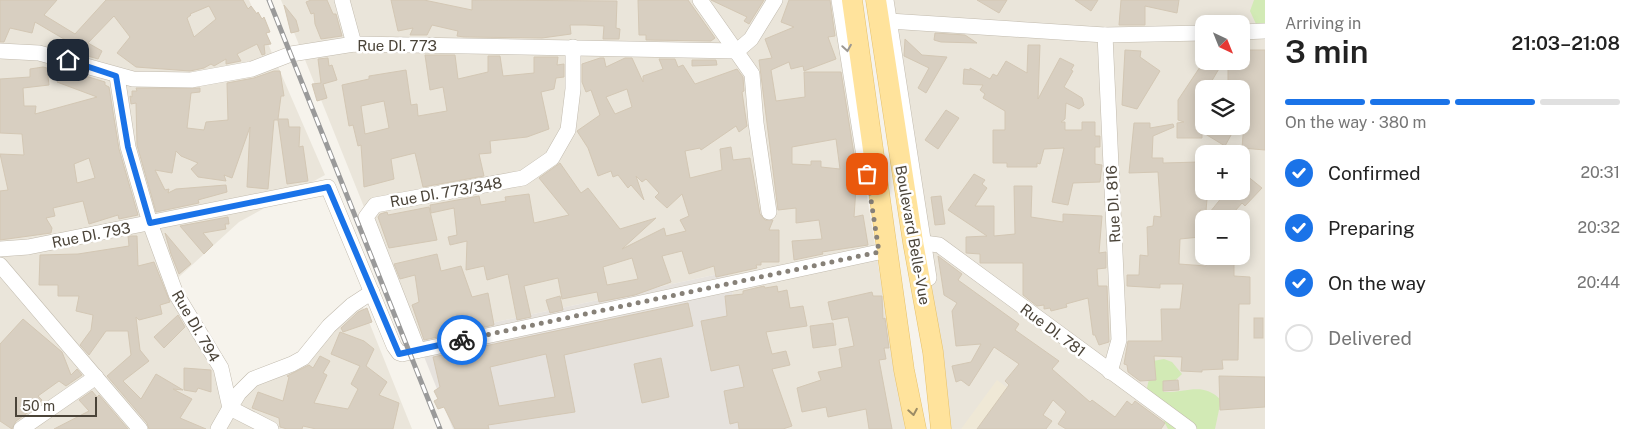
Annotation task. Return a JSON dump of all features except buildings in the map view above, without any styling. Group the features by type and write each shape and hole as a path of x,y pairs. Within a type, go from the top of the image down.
{"main road":[{"name":"Boulevard Belle-Vue","path":"852,0 904,374 916,429"},
{"name":"Boulevard Belle-Vue","path":"876,0 919,242 941,429"},
{"path":"904,374 936,377"}],"street":[{"path":"342,0 354,44"},
{"path":"700,0 752,74 756,123 769,212"},
{"path":"737,51 752,39 775,0"},
{"name":"Boulevard Belle-Vue","path":"839,0 894,347 904,374"},
{"name":"Boulevard Belle-Vue","path":"886,0 919,242"},
{"path":"889,21 1106,35 1195,33"},
{"path":"1250,32 1265,31"},
{"name":"Rue DI. 816","path":"1106,35 1119,340 1110,372"},
{"name":"Rue DI. 773","path":"0,51 39,53 132,80 190,80 252,69 291,54 354,44 737,51"},
{"name":"Rue DI. 773/348","path":"418,350 366,217 375,205 523,178 552,158 568,130 573,90 573,47"},
{"name":"Rue DI. 794","path":"116,76 128,147 150,223 176,294 221,368 230,408"},
{"name":"Rue DI. 793","path":"0,249 28,247 328,187 372,292"},
{"name":"Rue DI. 781","path":"919,242 939,245 1189,429"},
{"path":"218,429 239,393 253,380 303,358 329,326 352,305 372,292 394,346 399,354 402,354 879,252"},
{"path":"0,265 140,429"},
{"path":"21,429 96,377"},
{"path":"230,408 271,429"}],"shaded area":[{"path":"0,0 249,0 325,175 239,222 169,286 219,379 232,413 254,381 292,367 361,302 412,429 0,429"},
{"path":"281,0 835,0 905,429 761,429 728,272 417,339"},
{"path":"889,0 1265,0 1265,429 944,429"},
{"path":"728,272 761,429 453,429 417,339"},
{"path":"997,380 1050,420 1043,429 961,429"}],"green space":[{"path":"1254,0 1265,0 1265,25 1256,24 1250,11"},
{"path":"1164,359 1172,362 1182,374 1163,392 1201,389 1214,394 1221,400 1215,429 1168,429 1147,388 1153,361"}],"railway":[{"path":"269,0 440,429"}],"way so far":[{"path":"462,340 879,252 867,174"}],"route":[{"path":"68,60 116,76 128,147 150,223 328,187 399,354 462,340"}]}
